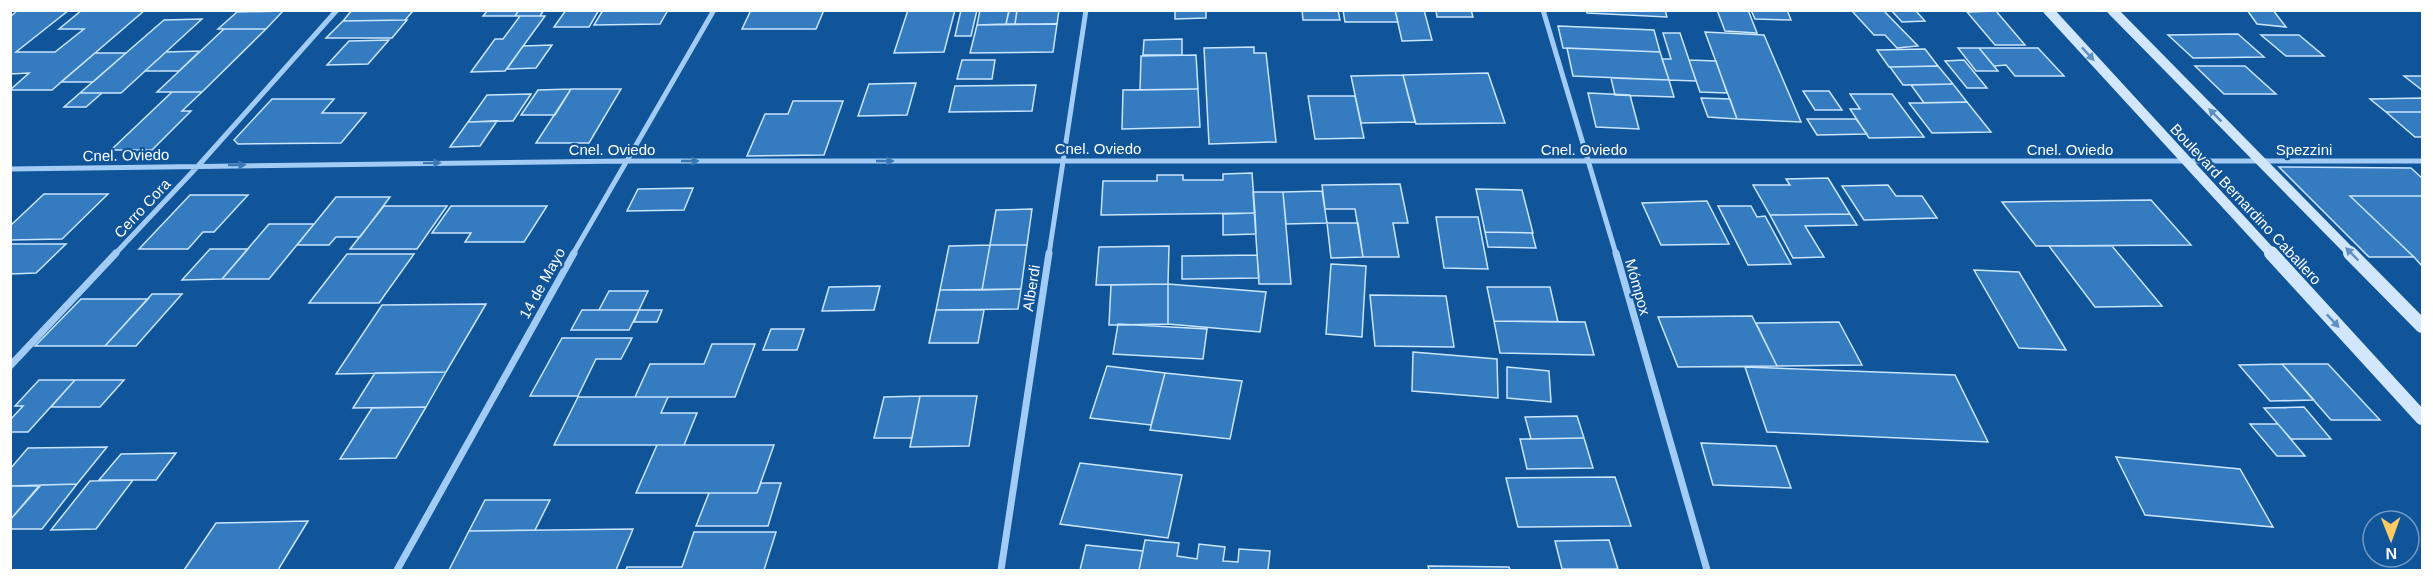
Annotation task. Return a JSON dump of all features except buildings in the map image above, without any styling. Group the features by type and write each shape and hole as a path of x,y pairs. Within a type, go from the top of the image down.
{"main road":[{"name":"Boulevard Bernardino Caballero","path":"2048,10 2422,418"},
{"path":"2112,10 2422,326"}],"street":[{"name":"Cerro Cora","path":"10,366 198,166 338,10"},
{"name":"14 de Mayo","path":"397,570 625,161 714,10"},
{"name":"Alberdi","path":"1001,570 1086,10"},
{"name":"Mómpox","path":"1543,10 1589,160 1707,570"},
{"name":"Cnel. Oviedo","path":"10,168 625,161 2186,161"},
{"name":"Spezzini","path":"2186,161 2422,161"}]}
